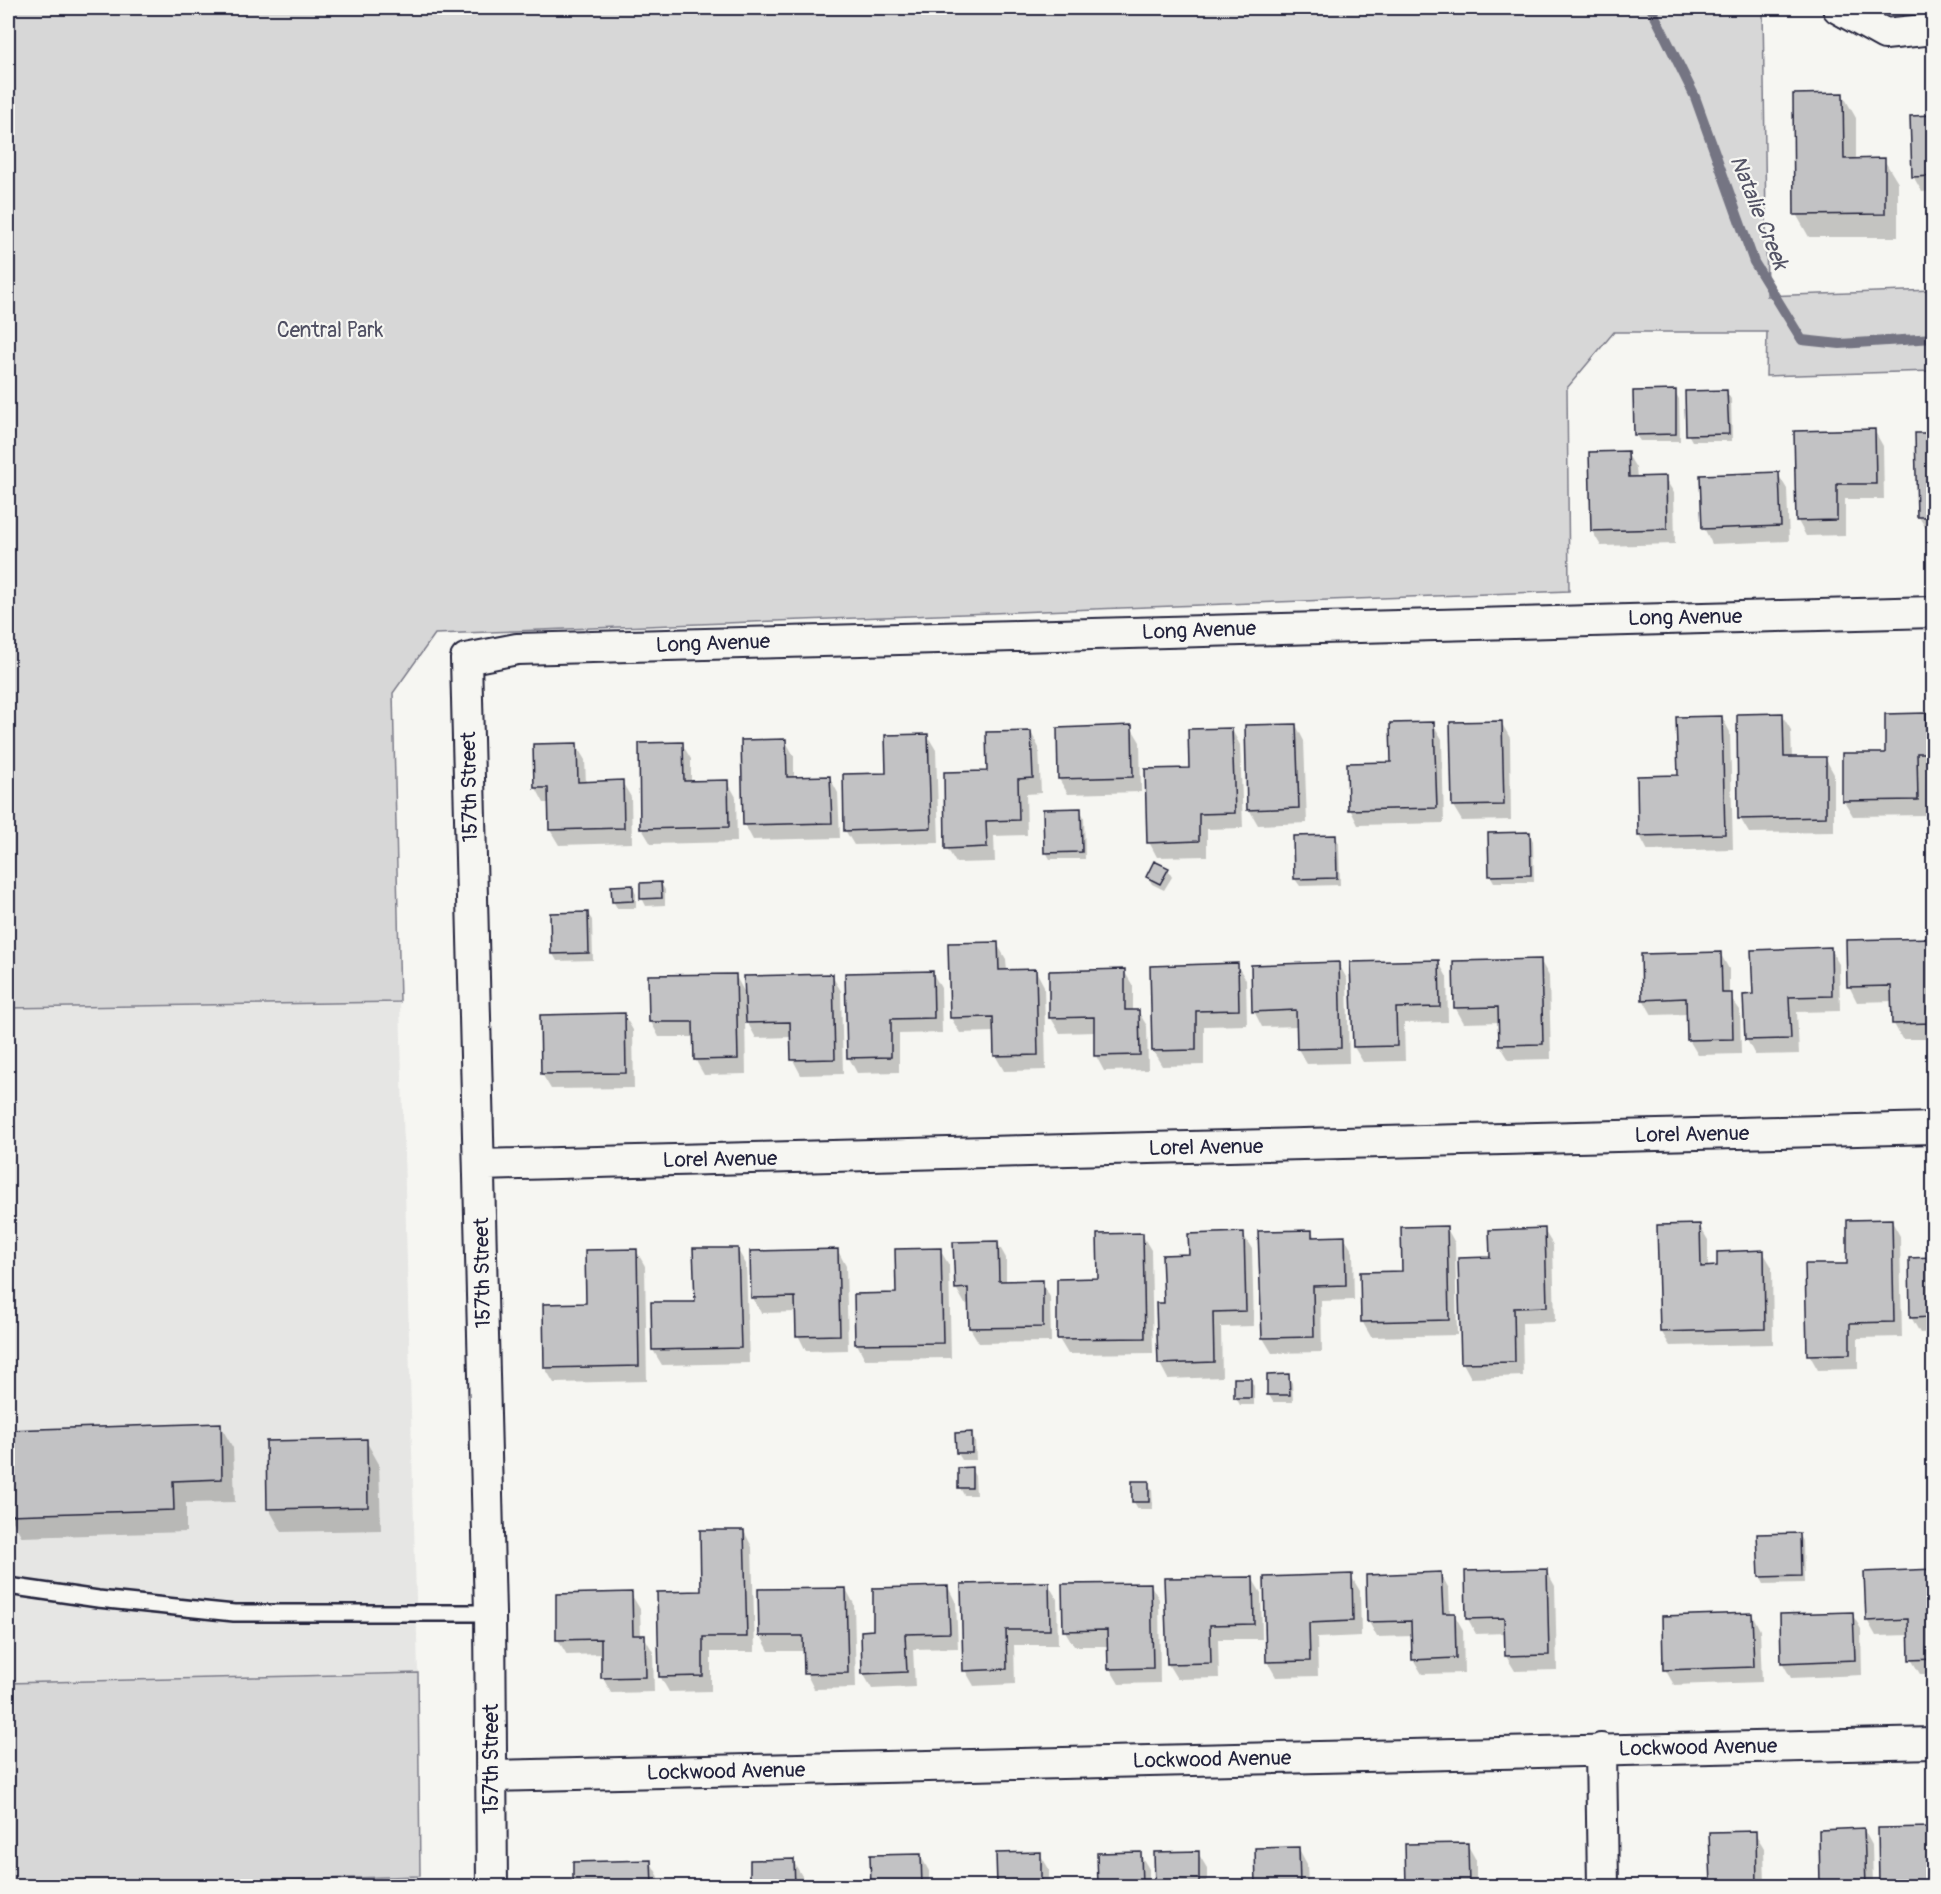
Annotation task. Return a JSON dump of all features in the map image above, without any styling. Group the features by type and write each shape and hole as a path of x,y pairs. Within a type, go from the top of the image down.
{"street":[{"path":"1838,8 1885,34 1934,29"},
{"name":"Long Avenue","path":"466,659 517,649 1934,612"},
{"name":"157th Street","path":"466,659 490,1612 492,1887"},
{"name":"Lorel Avenue","path":"479,1165 1934,1128"},
{"name":"Lockwood Avenue","path":"490,1776 1934,1743"},
{"path":"1601,1749 1603,1887"}],"lane":[{"path":"8,1586 98,1599 234,1612 490,1612"}],"shaded area":[{"path":"400,1002 418,1673 8,1683 8,1008"}],"green space":[{"name":"Central Park","path":"8,8 1763,8 1767,296 1933,290 1933,371 1766,376 1767,332 1614,332 1567,388 1569,591 435,634 393,693 400,1002 8,1008"},
{"path":"418,1673 420,1876 95,1886 8,1886 8,1683"}],"building":[{"path":"1843,93 1844,159 1885,158 1885,214 1794,215 1793,94"},
{"path":"1934,115 1934,176 1912,177 1910,116"},
{"path":"1676,390 1676,434 1634,435 1633,391"},
{"path":"1727,390 1729,434 1686,435 1685,391"},
{"path":"1875,429 1876,484 1837,484 1837,520 1796,521 1794,431"},
{"path":"1915,433 1934,433 1934,517 1917,517"},
{"path":"1628,451 1629,477 1666,476 1667,529 1591,531 1589,452"},
{"path":"1779,472 1781,526 1702,529 1700,475"},
{"path":"1783,713 1784,757 1826,757 1826,817 1738,819 1737,714"},
{"path":"1926,713 1927,753 1917,753 1918,800 1842,801 1842,753 1885,753 1885,714"},
{"path":"1722,716 1725,834 1638,836 1637,776 1678,775 1676,717"},
{"path":"1502,721 1504,805 1452,806 1450,722"},
{"path":"1434,722 1437,808 1348,810 1347,763 1391,762 1390,723"},
{"path":"1296,724 1299,808 1247,810 1245,725"},
{"path":"1132,725 1133,777 1058,779 1057,728"},
{"path":"1232,728 1235,813 1199,814 1199,841 1147,843 1145,769 1189,768 1188,729"},
{"path":"1031,731 1033,778 1018,779 1019,820 986,821 987,847 945,849 944,772 987,771 986,732"},
{"path":"928,734 931,828 844,831 843,774 886,773 885,735"},
{"path":"786,739 787,777 830,776 832,823 743,825 741,740"},
{"path":"683,742 684,781 728,780 729,827 640,829 639,743"},
{"path":"577,743 578,782 623,780 624,828 549,830 548,788 534,788 533,744"},
{"path":"1081,808 1082,852 1044,853 1043,809"},
{"path":"1530,832 1531,875 1489,876 1488,833"},
{"path":"1336,835 1337,878 1294,879 1293,836"},
{"path":"1154,861 1169,868 1160,884 1146,877"},
{"path":"661,882 662,898 640,899 640,883"},
{"path":"633,885 633,901 612,902 611,886"},
{"path":"588,912 589,953 551,954 550,913"},
{"path":"1934,938 1934,1023 1892,1024 1891,986 1847,987 1846,940"},
{"path":"998,942 999,970 1036,969 1038,1055 994,1056 993,1017 950,1018 948,943"},
{"path":"1831,947 1832,996 1789,997 1791,1039 1745,1040 1743,995 1753,994 1751,950"},
{"path":"1721,952 1722,993 1732,993 1733,1039 1687,1040 1686,998 1642,1000 1641,954"},
{"path":"1541,959 1543,1044 1499,1045 1498,1007 1454,1008 1453,961"},
{"path":"1439,960 1440,1007 1396,1008 1397,1046 1353,1047 1350,962"},
{"path":"1339,962 1341,1048 1297,1049 1296,1010 1252,1012 1251,965"},
{"path":"1238,963 1239,1010 1196,1011 1196,1050 1152,1051 1150,966"},
{"path":"1125,969 1125,1010 1139,1010 1140,1055 1094,1056 1094,1017 1049,1018 1049,971"},
{"path":"933,971 934,1018 891,1019 891,1057 847,1058 845,973"},
{"path":"736,974 738,1059 694,1060 693,1022 649,1022 648,975"},
{"path":"833,974 835,1059 791,1060 790,1022 746,1023 744,976"},
{"path":"625,1013 626,1073 541,1074 540,1015"},
{"path":"1892,1219 1894,1322 1850,1323 1850,1354 1807,1355 1805,1264 1847,1264 1847,1220"},
{"path":"1700,1224 1701,1267 1717,1266 1717,1252 1764,1250 1765,1329 1660,1332 1657,1225"},
{"path":"1447,1226 1449,1320 1361,1322 1360,1272 1402,1271 1401,1227"},
{"path":"1545,1228 1547,1307 1514,1308 1515,1362 1461,1363 1458,1258 1490,1257 1489,1230"},
{"path":"1312,1230 1312,1237 1345,1236 1346,1285 1313,1286 1314,1337 1262,1338 1258,1231"},
{"path":"1244,1232 1246,1311 1213,1312 1214,1362 1158,1364 1156,1303 1164,1303 1162,1255 1189,1254 1188,1234"},
{"path":"1143,1233 1145,1338 1057,1339 1057,1279 1098,1278 1097,1234"},
{"path":"998,1241 999,1281 1043,1280 1043,1327 969,1328 968,1288 955,1289 953,1242"},
{"path":"693,1248 738,1248 741,1348 652,1350 651,1302 695,1302"},
{"path":"941,1248 943,1343 855,1344 854,1294 896,1293 895,1249"},
{"path":"637,1249 639,1366 544,1368 543,1304 586,1303 585,1250"},
{"path":"838,1249 840,1335 796,1336 795,1297 751,1298 750,1251"},
{"path":"1934,1257 1934,1317 1910,1318 1909,1258"},
{"path":"1289,1374 1290,1395 1267,1395 1267,1375"},
{"path":"1234,1378 1251,1378 1251,1398 1234,1398"},
{"path":"221,1423 222,1479 173,1481 174,1510 8,1515 8,1430"},
{"path":"972,1432 972,1453 956,1453 955,1433"},
{"path":"367,1439 368,1507 267,1509 266,1441"},
{"path":"972,1467 972,1488 958,1488 958,1468"},
{"path":"1132,1481 1149,1481 1149,1502 1132,1502"},
{"path":"700,1530 744,1530 747,1637 703,1637 703,1676 659,1677 657,1592 701,1591"},
{"path":"1800,1533 1801,1576 1759,1577 1757,1534"},
{"path":"1547,1569 1549,1655 1505,1656 1504,1618 1466,1619 1465,1571"},
{"path":"1934,1569 1934,1659 1909,1660 1908,1619 1866,1621 1864,1572"},
{"path":"1441,1572 1443,1613 1455,1613 1456,1658 1412,1660 1411,1621 1367,1622 1366,1575"},
{"path":"1352,1574 1353,1621 1309,1623 1310,1661 1266,1662 1264,1577"},
{"path":"1253,1577 1254,1624 1210,1625 1211,1663 1167,1664 1164,1578"},
{"path":"1049,1582 1050,1630 1006,1630 1007,1669 963,1671 961,1584"},
{"path":"1151,1583 1153,1668 1108,1669 1107,1630 1063,1631 1062,1584"},
{"path":"948,1586 950,1633 905,1634 907,1672 862,1674 861,1631 873,1630 873,1588"},
{"path":"846,1588 848,1673 804,1674 803,1636 759,1636 758,1589"},
{"path":"632,1592 633,1635 645,1635 646,1677 601,1678 601,1639 556,1640 556,1594"},
{"path":"1853,1612 1855,1660 1781,1663 1780,1614"},
{"path":"1752,1613 1754,1667 1663,1670 1662,1616"},
{"path":"1934,1827 1934,1882 1879,1883 1878,1828"},
{"path":"1864,1828 1866,1886 1820,1886 1819,1830"},
{"path":"1756,1831 1757,1886 1711,1886 1709,1832"},
{"path":"1468,1843 1469,1886 1406,1886 1405,1844"},
{"path":"1299,1847 1300,1886 1256,1886 1255,1848"},
{"path":"1199,1851 1199,1886 1155,1886 1154,1852"},
{"path":"1041,1852 1041,1886 997,1886 996,1853"},
{"path":"1141,1852 1142,1886 1098,1886 1097,1853"},
{"path":"921,1854 922,1886 871,1886 870,1855"},
{"path":"794,1859 795,1886 750,1886 750,1860"},
{"path":"651,1860 652,1886 573,1886 573,1862"}],"waterway":[{"name":"Natalie Creek","path":"1651,8 1695,97 1754,262 1802,340 1840,344 1934,338"}]}
